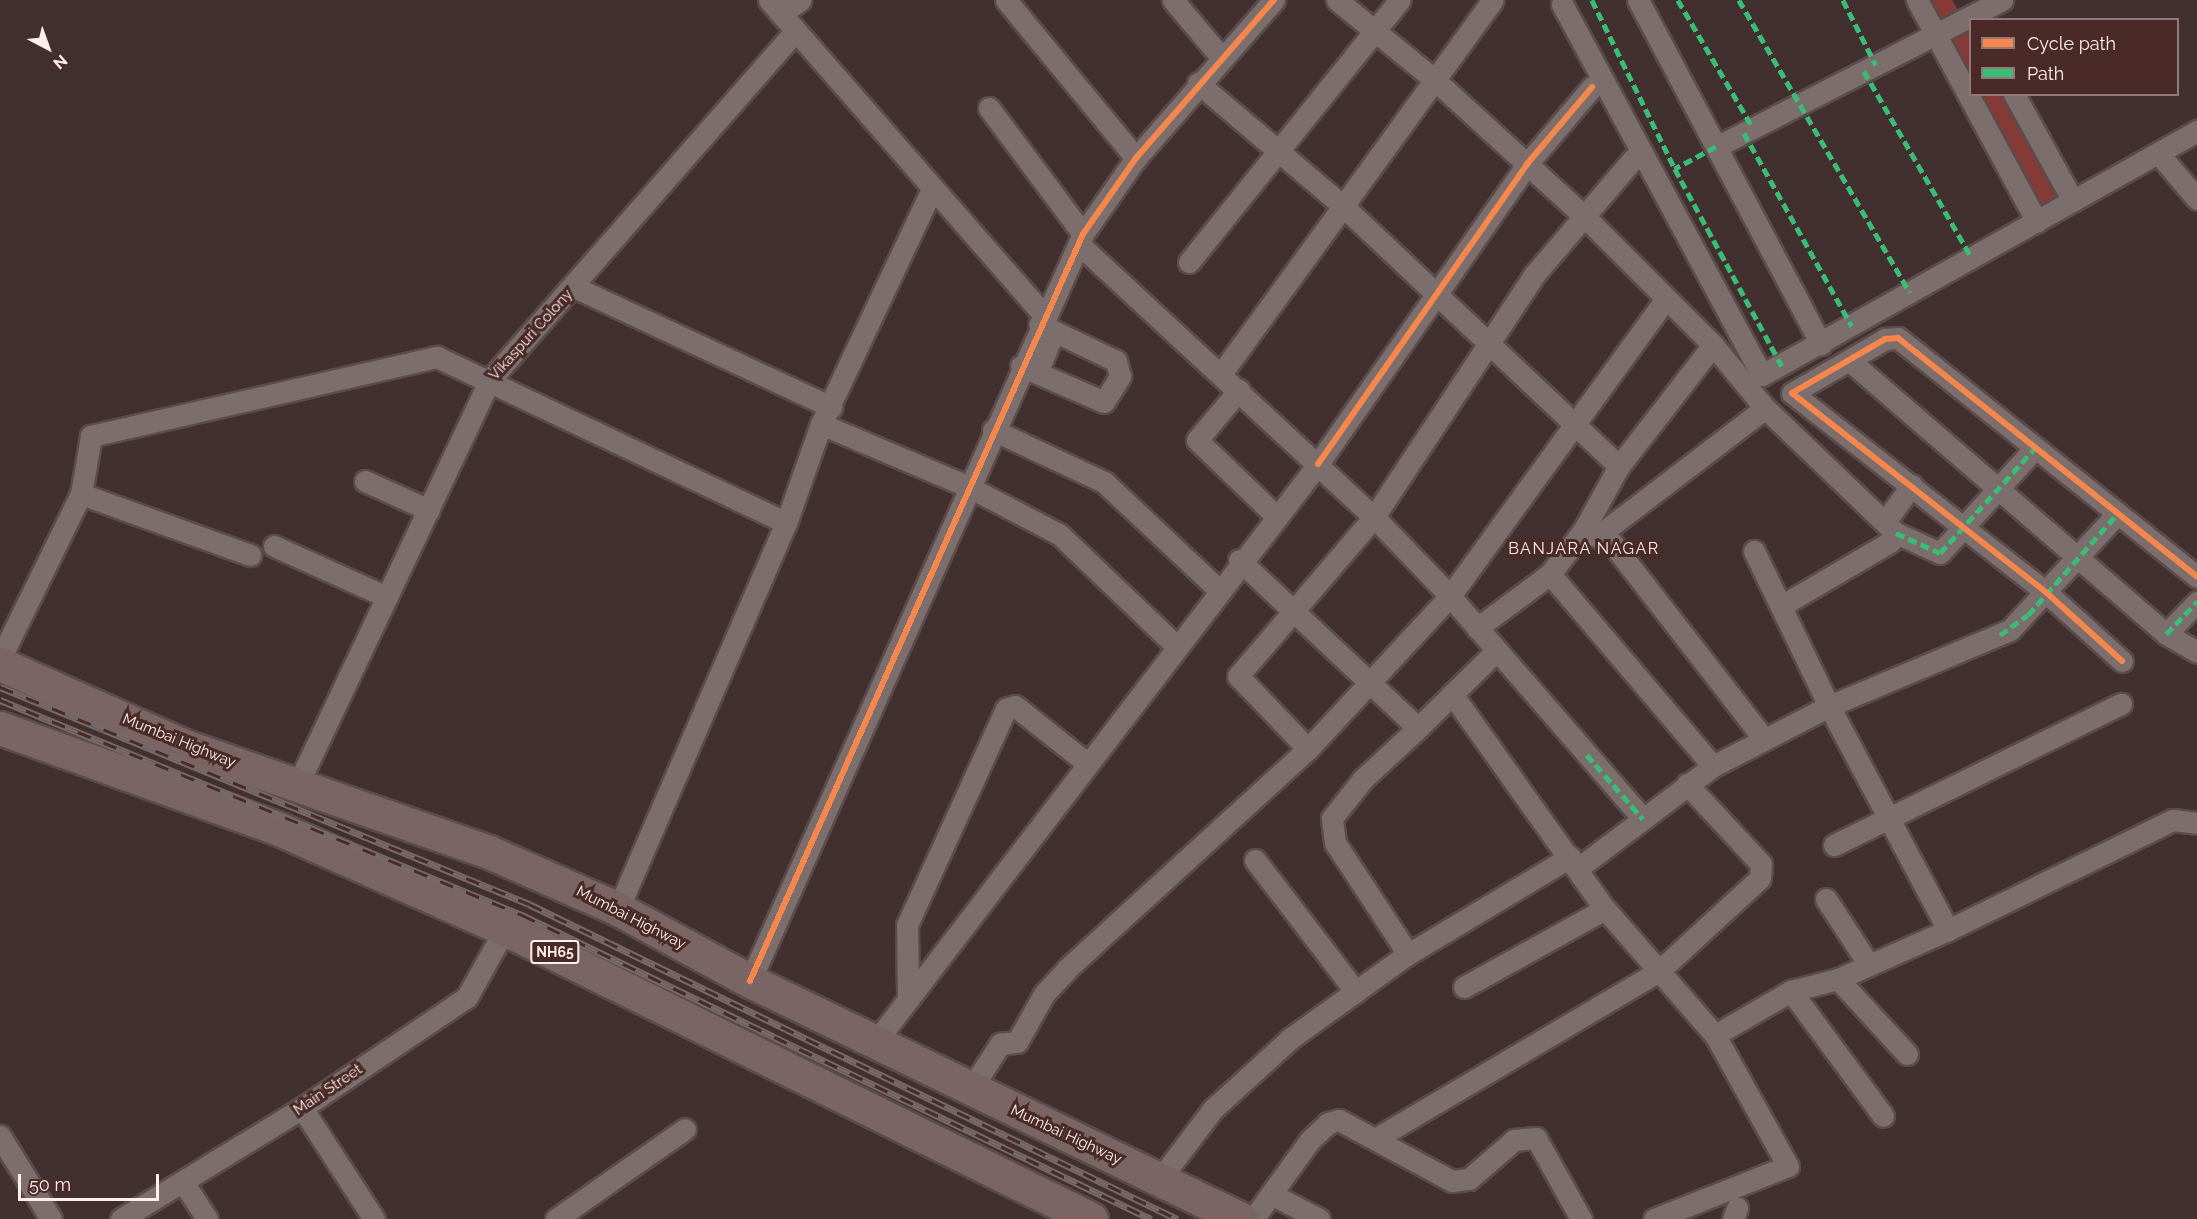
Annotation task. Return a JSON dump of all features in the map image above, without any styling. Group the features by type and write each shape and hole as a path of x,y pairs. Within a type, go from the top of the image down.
{"highway":[{"name":"Mumbai Highway","path":"0,664 182,745 489,852 618,909 750,981 877,1040 971,1089 1241,1219"},
{"name":"NH65","path":"0,728 164,791 279,829 505,929 1091,1219"},
{"path":"164,791 182,745"}],"street":[{"path":"800,0 775,7 794,32 1046,323 1116,361 1120,376 1104,402 1029,370"},
{"path":"1006,0 1136,158"},
{"path":"1173,0 1220,56"},
{"path":"750,981 967,486 993,430 1029,370 1046,323 1082,241 1136,158 1220,56 1274,0"},
{"path":"1336,0 1436,81 1583,215 1665,300 1713,345 1765,408 1891,526 1936,555 2035,448"},
{"path":"1189,262 1276,149 1400,0"},
{"path":"1221,374 1493,0"},
{"path":"1638,0 1821,344"},
{"path":"1917,0 2037,222"},
{"path":"1716,147 1935,34 1968,12 2002,0"},
{"path":"1562,4 1760,374 1821,344 2197,131"},
{"name":"Vikaspuri Colony","path":"297,786 489,381 574,287 794,32"},
{"path":"1198,83 1344,207 1489,340 1619,466"},
{"path":"877,1040 908,996 1088,764 1274,514 1318,464 1527,164 1592,87"},
{"path":"2015,96 2073,201"},
{"path":"989,108 1082,241 1374,517 1450,596 1496,652 1643,819"},
{"path":"2158,153 2197,199"},
{"path":"1308,749 1238,676 1374,517 1489,340 1583,215 1633,159"},
{"path":"618,909 786,523 826,416 931,190"},
{"path":"574,287 1059,534 1176,646"},
{"path":"971,1089 1000,1044 1017,1042 1044,994 1068,968 1308,749 1367,680 1450,596 1573,423 1665,300"},
{"path":"2122,661 2047,592 1792,393 1885,339 1898,338 2197,577"},
{"path":"1591,533 1619,466 1713,345"},
{"path":"0,659 81,494 91,436 430,357 489,381 786,523"},
{"path":"1850,361 2166,634 2197,652"},
{"path":"1239,390 1197,440 1274,514"},
{"path":"1477,628 1550,574 1591,533 1765,408"},
{"path":"993,430 1104,482 1218,589"},
{"path":"365,481 429,510"},
{"path":"1781,606 1890,542 1891,526 1912,485"},
{"path":"81,494 250,555"},
{"path":"1160,1179 1213,1109 1252,1071 1408,954 1574,863 1643,819 1713,766 1829,706 2010,630 2117,514"},
{"path":"1591,533 1686,634 1764,739"},
{"path":"274,546 387,597"},
{"path":"1754,551 1829,706 1948,930"},
{"path":"1239,560 1418,728"},
{"path":"1550,574 1713,766"},
{"path":"2166,634 2197,602"},
{"path":"1408,954 1335,843 1332,818 1363,779 1496,652"},
{"path":"1452,694 1605,909 1715,1035 1788,1166 1654,1219"},
{"path":"1833,845 1886,817 2121,704"},
{"path":"908,996 907,925 1006,709 1015,706 1088,764"},
{"path":"1375,1139 1659,971 1763,872 1687,784"},
{"path":"1715,1035 1791,991 1838,979 1948,930 2172,820 2197,823"},
{"path":"1255,860 1356,992"},
{"path":"1826,899 1869,965"},
{"path":"1464,987 1605,909"},
{"name":"Main Street","path":"121,1219 302,1108 467,997 505,929"},
{"path":"1838,979 1906,1054"},
{"path":"1791,991 1883,1116"},
{"path":"302,1108 374,1219"},
{"path":"1253,1219 1328,1123 1339,1120 1461,1182 1514,1140 1536,1138 1581,1219"},
{"path":"556,1219 685,1129"},
{"path":"0,1136 51,1219"},
{"path":"183,1182 207,1219"},
{"path":"1271,1194 1318,1219"}],"shaded area":[{"path":"1925,0 1952,0 1960,13 1939,25"},
{"path":"1966,26 1969,32 1969,85 1944,38"},
{"path":"1976,96 2005,96 2060,197 2037,210"}],"railway":[{"path":"0,687 529,904 1177,1219"},
{"path":"0,700 522,915 1151,1219"}],"marked path":[{"path":"1592,0 1675,169"},
{"path":"1678,0 1753,128"},
{"path":"1739,0 1910,293"},
{"path":"1843,0 1876,65"},
{"path":"1864,71 1972,258"},
{"path":"1744,133 1852,326"},
{"path":"1716,147 1675,169 1782,366"},
{"path":"1896,533 1940,553 2035,448"},
{"path":"2000,635 2028,615 2117,514"},
{"path":"2166,634 2197,602"},
{"path":"1587,755 1643,819"}],"cycle path":[{"path":"750,981 1083,234 1136,158 1274,0"},
{"path":"1318,464 1527,164 1592,87"},
{"path":"2122,661 2047,593 1792,393 1885,339 1898,338 2197,577"}],"district":[{"name":"BANJARA NAGAR","path":"1584,549"}]}
